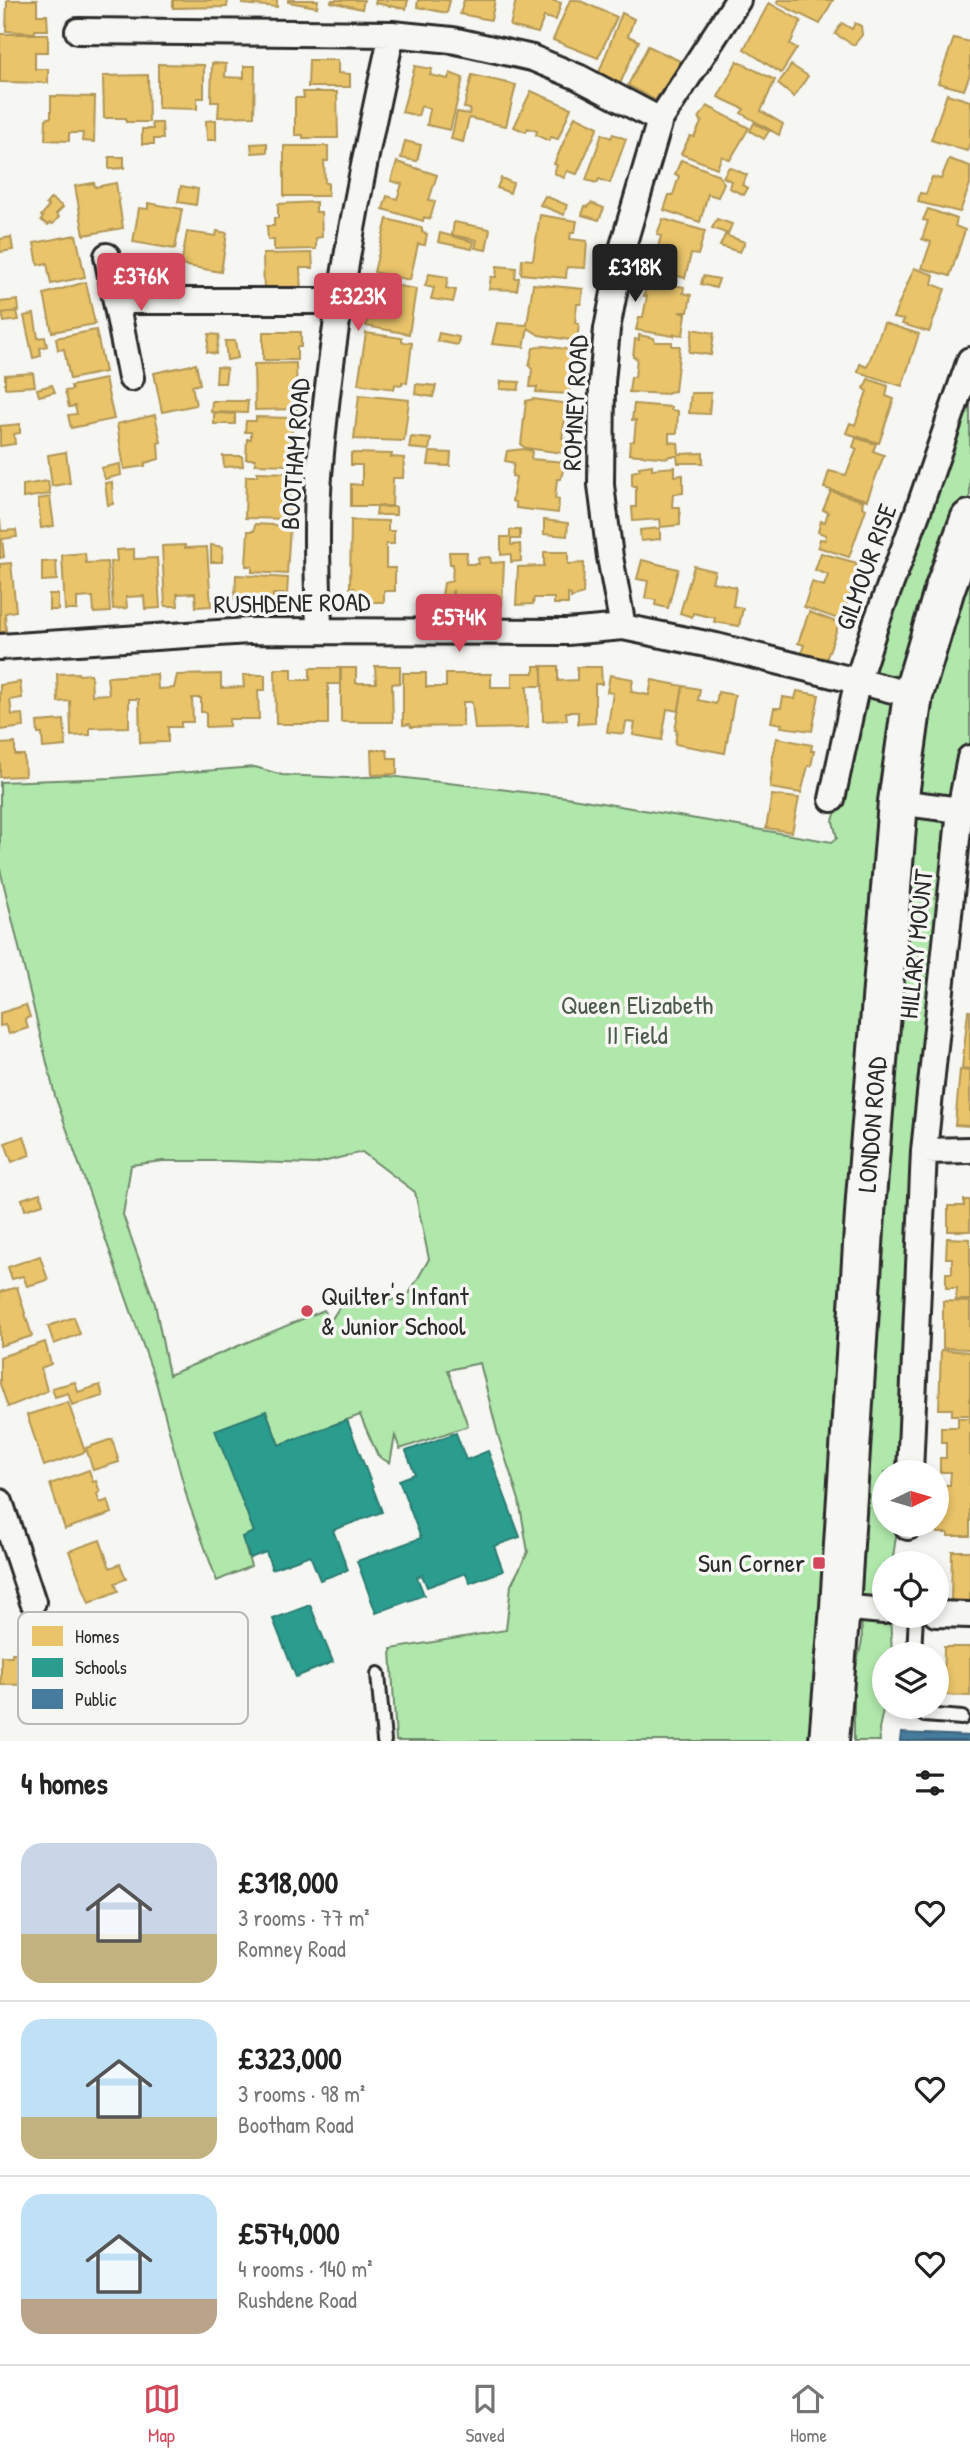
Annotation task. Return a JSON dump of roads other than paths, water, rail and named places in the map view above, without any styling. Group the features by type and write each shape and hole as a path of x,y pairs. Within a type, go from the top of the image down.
{"main road":[{"name":"LONDON ROAD","path":"828,1741 840,1607 866,1198 898,802 913,695 945,588 970,520"}],"street":[{"name":"ROMNEY ROAD","path":"623,627 610,557 601,485 602,382 607,329 623,246 660,120 738,0"},
{"path":"78,31 392,34 452,40 531,58 578,77 660,120"},
{"name":"BOOTHAM ROAD","path":"319,631 318,478 338,300 362,166 392,34"},
{"path":"107,256 131,378"},
{"path":"116,301 338,300"},
{"name":"GILMOUR RISE","path":"832,799 857,683 970,360"},
{"name":"RUSHDENE ROAD","path":"0,647 248,631 567,632 623,627 716,646 913,695"},
{"name":"HILLARY MOUNT","path":"911,1460 924,1151 960,810 970,758"},
{"path":"898,802 960,810"},
{"path":"924,1151 970,1150"},
{"path":"0,1502 33,1602"},
{"path":"840,1607 872,1610"},
{"path":"949,1614 970,1615"}],"lane":[{"path":"378,1674 384,1741"},
{"path":"949,1717 962,1718"}],"place":[{"name":"Quilter's Infant & Junior School","path":"307,1311"},
{"name":"Sun Corner","path":"819,1563"}],"park label":[{"name":"Queen Elizabeth II Field","path":"637,1020"}]}
